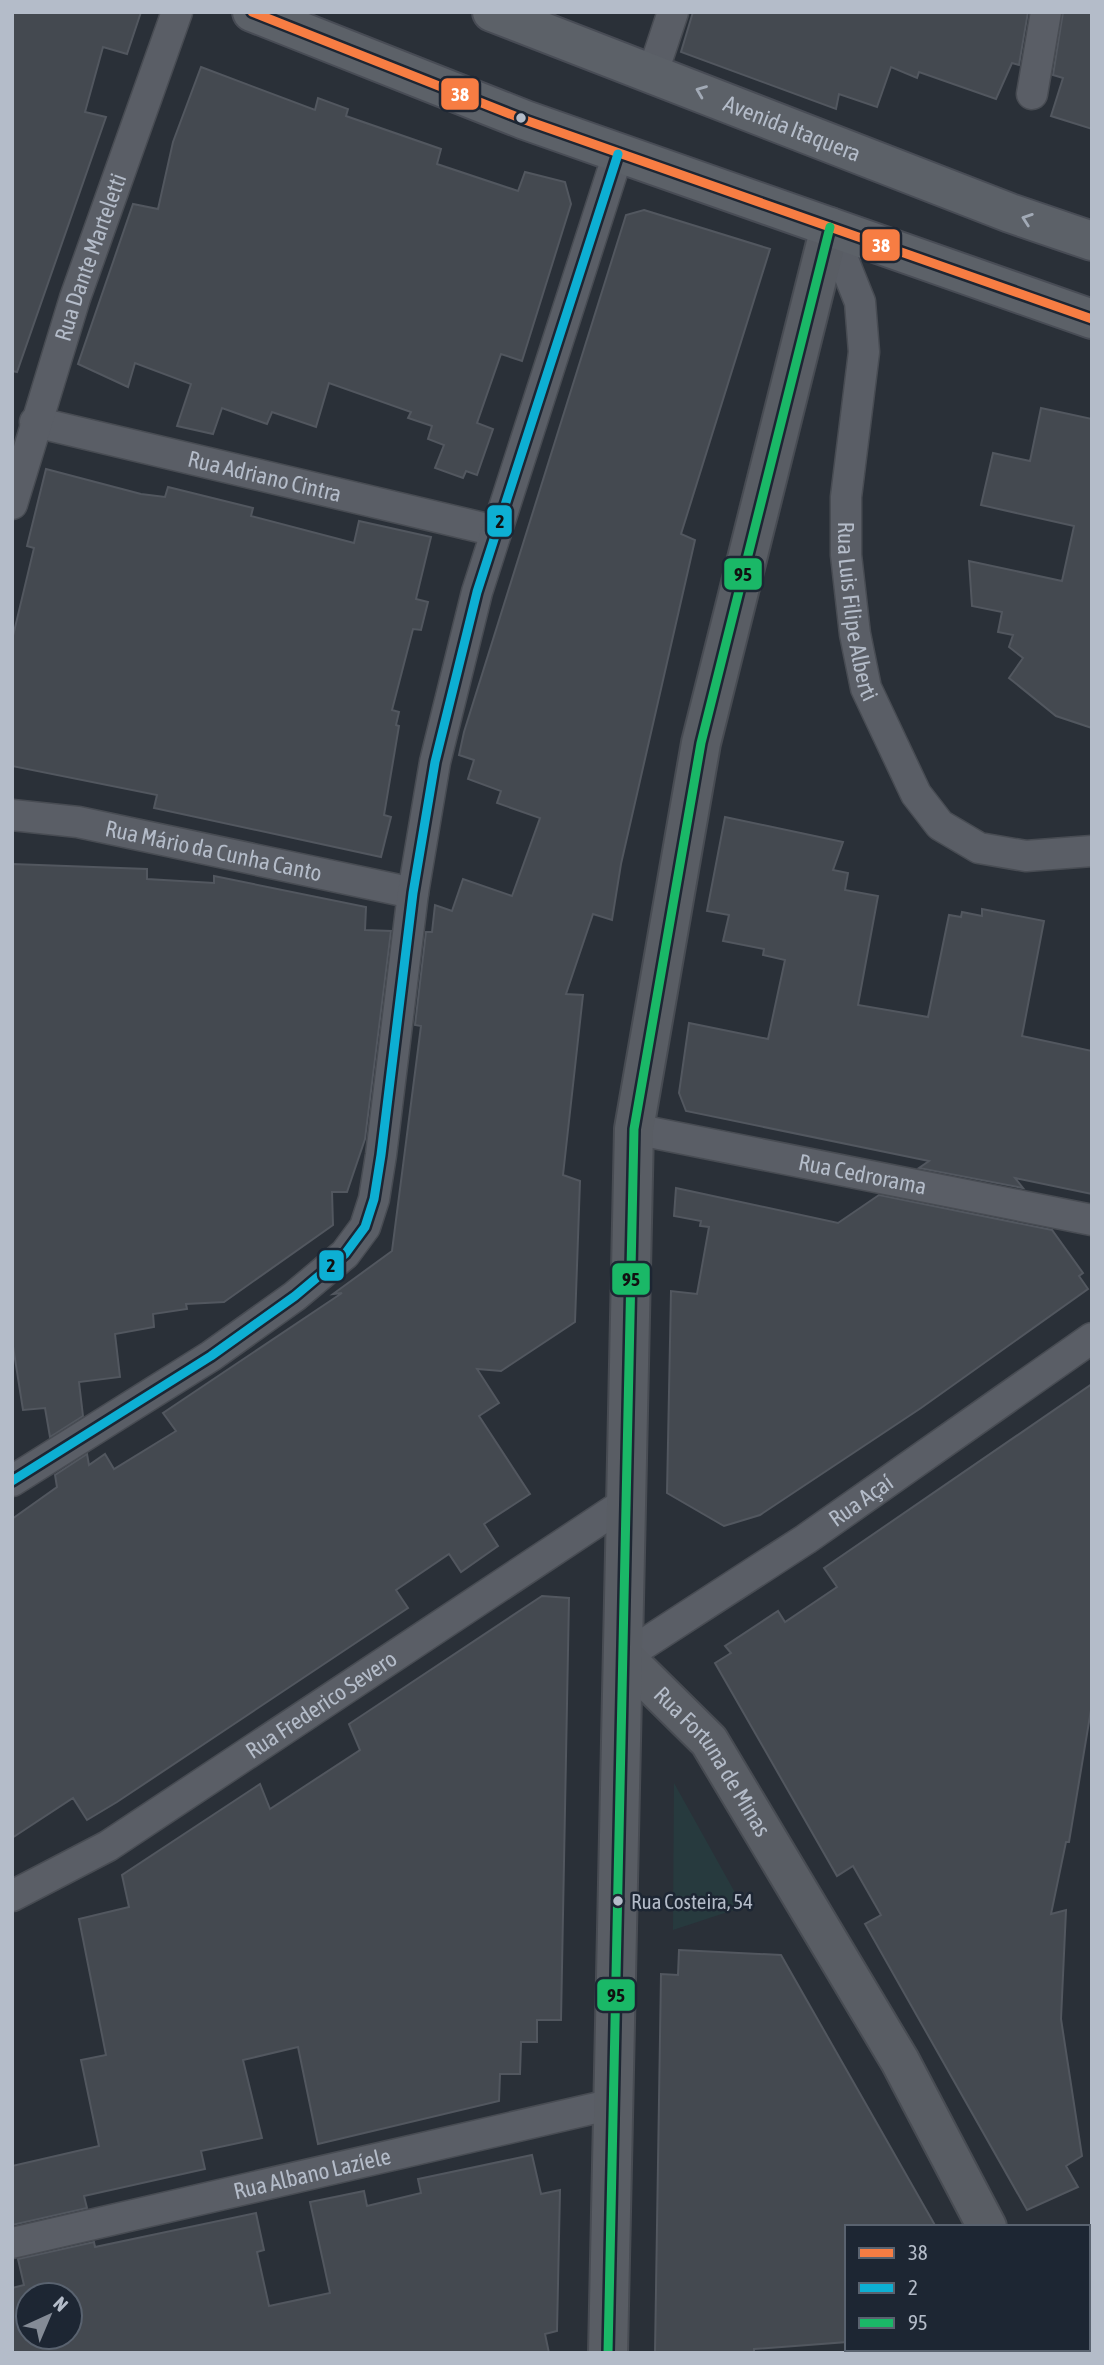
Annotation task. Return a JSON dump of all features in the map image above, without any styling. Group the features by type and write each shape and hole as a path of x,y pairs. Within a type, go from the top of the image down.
{"main road":[{"path":"252,12 618,154 1092,319"},
{"name":"Avenida Itaquera","path":"492,12 653,72 1010,213 1092,241"}],"street":[{"name":"Rua Dante Marteletti","path":"12,504 75,298 177,12"},
{"path":"653,72 673,12"},
{"path":"1032,94 1046,12"},
{"path":"12,1481 211,1356 295,1296 359,1240 366,1227 376,1188 413,893 435,762 477,592 618,154"},
{"path":"608,2353 634,1129 701,743 830,227"},
{"name":"Rua Luis Filipe Alberti","path":"830,227 860,302 864,352 846,498 846,555 855,634 866,688 916,794 940,825 979,848 1026,856 1092,850"},
{"name":"Rua Adriano Cintra","path":"35,422 496,531"},
{"name":"Rua Mário da Cunha Canto","path":"12,815 78,822 413,893"},
{"name":"Rua Cedrorama","path":"634,1129 1092,1220"},
{"name":"Rua Açaí","path":"624,1657 806,1539 1092,1338"},
{"name":"Rua Frederico Severo","path":"12,1896 108,1846 625,1503"},
{"name":"Rua Fortuna de Minas","path":"624,1657 709,1741 900,2060 986,2225"},
{"name":"Rua Albano Lazíele","path":"12,2243 613,2104"}],"green space":[{"path":"674,1783 743,1907 673,1930"}],"building":[{"path":"12,12 141,12 127,54 103,47 85,112 106,117 17,372 12,371"},
{"path":"693,12 1028,12 1019,65 1012,63 996,99 919,72 917,78 891,67 877,107 839,94 836,109 681,52"},
{"path":"1063,12 1092,12 1092,129 1051,116 1063,78 1053,75"},
{"path":"201,67 315,110 318,98 348,109 346,116 441,149 437,164 518,191 525,172 565,182 571,204 522,361 501,354 477,423 493,429 477,475 466,471 463,478 435,468 444,445 428,439 432,426 408,418 411,412 329,383 316,427 272,412 267,424 222,408 213,434 177,426 191,384 135,363 128,387 78,364 133,204 158,209 173,142"},
{"path":"644,210 770,249 681,534 695,540 621,864 612,920 593,914 566,994 583,995 563,1175 580,1181 575,1322 501,1371 477,1369 499,1403 479,1416 530,1494 484,1524 498,1546 461,1572 449,1554 396,1590 408,1608 117,1802 87,1820 73,1798 12,1838 12,1519 57,1487 55,1475 87,1454 89,1465 105,1454 114,1469 176,1431 163,1413 342,1293 333,1294 392,1251 421,1026 415,1025 426,932 432,932 435,905 452,911 463,879 512,896 540,818 497,803 501,791 468,779 474,760 459,755 464,732 626,215"},
{"path":"1041,408 1092,419 1092,728 1056,716 1009,678 1023,658 1009,647 1013,635 998,632 1002,612 972,606 969,561 1062,581 1074,526 981,505 993,453 1030,461"},
{"path":"46,469 141,494 165,497 168,487 253,508 251,516 354,543 359,521 431,537 416,599 428,602 421,630 413,629 392,710 399,712 396,725 399,726 384,815 391,817 381,857 154,808 157,795 12,766 12,640 34,548 27,546"},
{"path":"725,817 843,842 833,870 848,873 845,890 878,896 858,1005 928,1017 949,915 961,917 962,912 982,916 982,909 1044,921 1022,1036 1092,1051 1092,1194 1015,1178 1023,1188 919,1168 929,1161 686,1111 679,1093 689,1023 768,1039 785,960 763,955 764,949 723,941 729,915 707,911"},
{"path":"12,864 147,869 147,879 214,883 214,876 366,907 365,930 391,931 365,1139 347,1192 332,1192 333,1225 224,1302 186,1304 187,1309 153,1314 154,1327 115,1334 120,1377 79,1382 83,1416 50,1437 45,1408 23,1410 12,1340"},
{"path":"676,1188 838,1223 879,1195 1052,1230 1083,1273 1079,1276 1088,1289 921,1408 760,1515 724,1526 667,1493 671,1291 697,1294 709,1227 700,1226 701,1221 674,1216"},
{"path":"1092,1384 1092,1704 1069,1842 1066,1842 1051,1914 1066,1910 1061,2019 1082,2156 1066,2166 1078,2187 1027,2210 865,1924 881,1915 853,1866 837,1876 715,1663 731,1653 725,1646 778,1611 785,1622 837,1587 824,1568"},
{"path":"542,1596 569,1598 561,2020 537,2020 537,2042 521,2042 520,2074 500,2074 499,2101 318,2144 298,2047 243,2060 262,2138 201,2151 205,2169 84,2196 87,2208 12,2225 12,2166 99,2146 81,2060 106,2055 79,1919 129,1907 122,1875 260,1784 270,1809 360,1750 349,1724"},
{"path":"679,1950 781,1955 935,2225 845,2225 845,2342 754,2349 754,2353 655,2353 661,1974 678,1975"},
{"path":"532,2155 541,2194 560,2190 557,2331 545,2334 549,2353 12,2353 14,2288 14,2351 84,2351 84,2281 23,2281 18,2259 94,2242 95,2247 256,2213 264,2250 257,2252 269,2306 330,2293 310,2202 364,2191 367,2206 421,2193 418,2179"}],"transit line":[{"name":"38","path":"252,12 525,120 1092,319"},
{"name":"2","path":"12,1481 211,1356 295,1296 345,1254 365,1227 374,1199 381,1155 413,893 435,762 477,592 618,154"},
{"name":"95","path":"608,2353 634,1129 701,743 830,227"}],"place":[{"name":"Rua Costeira, 54","path":"618,1901"}]}
